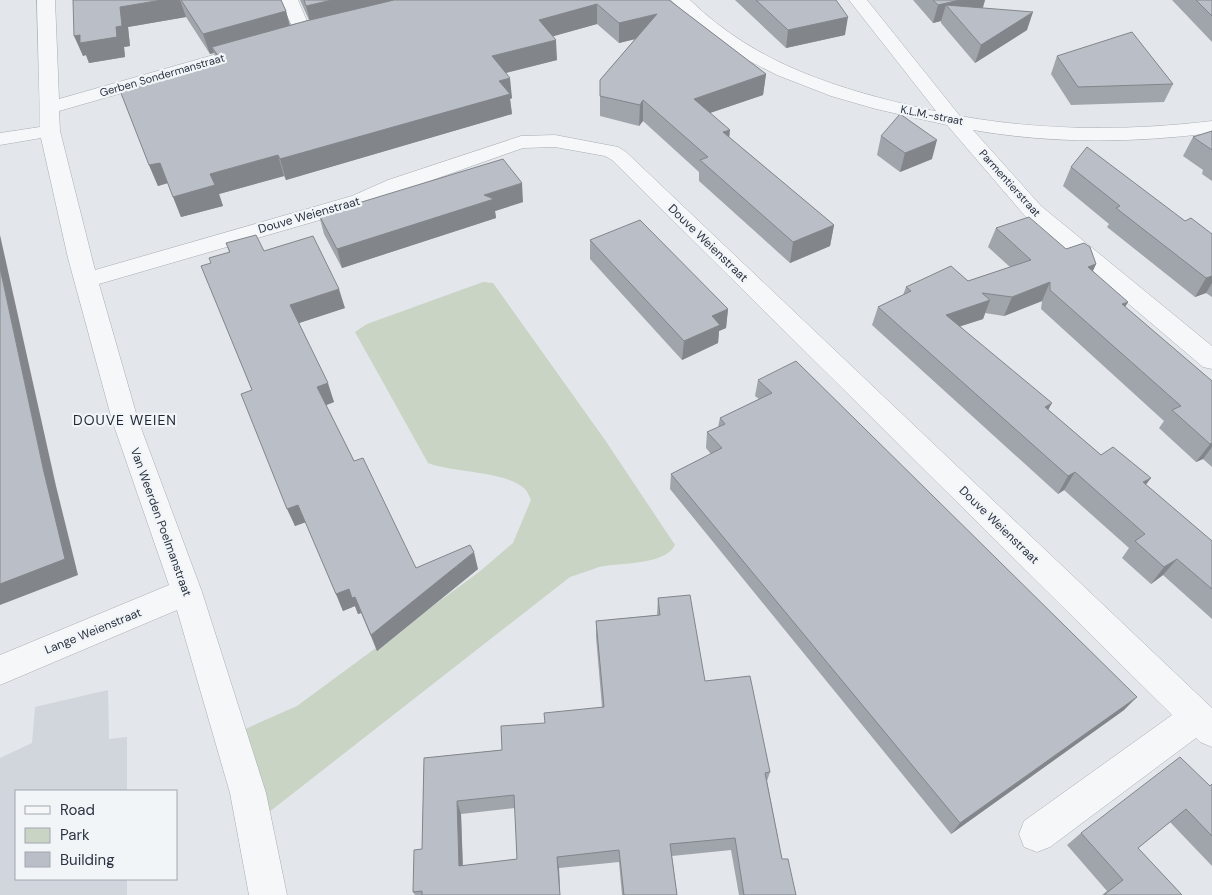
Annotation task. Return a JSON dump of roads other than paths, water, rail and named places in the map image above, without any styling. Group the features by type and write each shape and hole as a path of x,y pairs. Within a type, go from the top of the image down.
{"street":[{"name":"Van Weerden Poelmanstraat","path":"46,0 51,107 50,132 80,258 125,420 186,592 248,793 268,895"},
{"path":"289,0 304,36"},
{"name":"K.L.M.-straat","path":"680,0 710,29 732,45 787,73 859,98 901,110 953,120 1045,133 1092,135 1145,134 1212,127"},
{"name":"Parmentierstraat","path":"858,0 953,120 1033,211 1212,360"},
{"path":"286,41 324,31"},
{"name":"Gerben Sondermanstraat","path":"51,107 267,46"},
{"path":"0,139 50,132"},
{"name":"Douve Weienstraat","path":"87,280 360,201 396,185 522,142 555,141 610,150 620,156 1204,724 1037,834"},
{"name":"Lange Weienstraat","path":"0,670 186,592"}],"district":[{"name":"DOUVE WEIEN","path":"125,420"}]}
